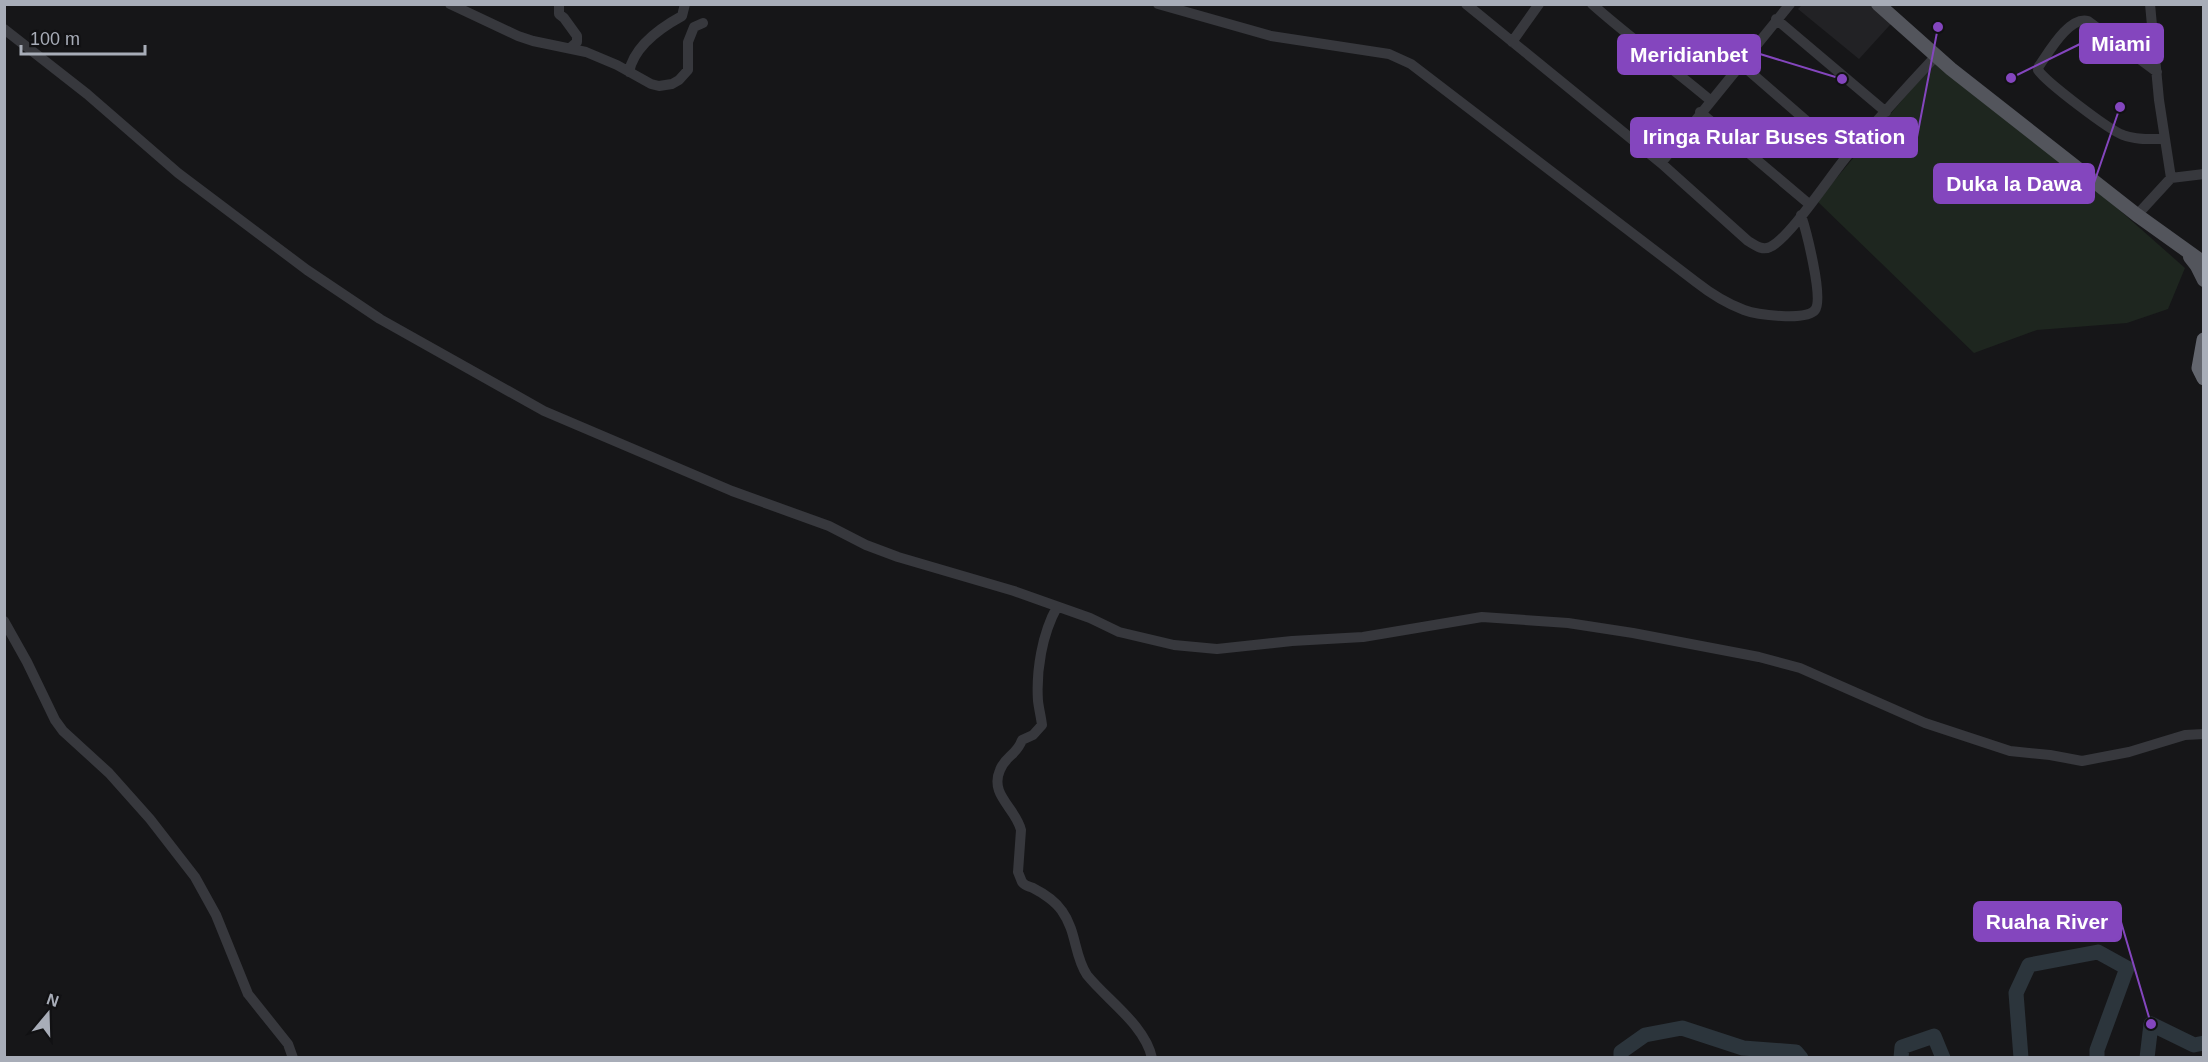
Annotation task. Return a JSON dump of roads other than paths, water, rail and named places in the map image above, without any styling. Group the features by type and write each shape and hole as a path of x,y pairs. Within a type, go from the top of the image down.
{"highway":[{"path":"2204,340 2199,368 2204,378"}],"main road":[{"path":"1878,4 1936,56 2137,215 2204,263"},
{"path":"2181,246 2197,266 2204,280"}],"street":[{"path":"450,4 518,36 586,52 659,86 679,80 688,70 690,63 688,45 691,34 696,26 703,23"},
{"path":"559,4 559,14 577,36 577,42 570,48"},
{"path":"629,72 631,61 635,56 661,28 682,16 685,4"},
{"path":"1158,4 1271,36 1389,54 1411,64 1696,282 1744,310 1760,314 1796,316 1807,315 1815,310 1818,300 1812,256 1802,215"},
{"path":"1466,4 1660,163 1748,242 1758,247 1770,247 1802,215 1847,156 1936,56"},
{"path":"1512,42 1539,4"},
{"path":"1592,4 1626,35 1710,100"},
{"path":"1660,163 1790,4"},
{"path":"2150,4 2164,139 2171,178"},
{"path":"1776,19 1886,112"},
{"path":"2157,72 2088,21 2082,20 2076,21 2063,34 2038,70 2090,113 2124,136 2138,139 2164,139"},
{"path":"4,29 87,94 178,172 308,270 380,319 519,398 544,411 699,477 829,526 866,545 916,564 989,583 1090,618 1128,634 1174,645 1216,649 1363,637 1482,617 1559,622 1600,627 1759,657 1800,668 1826,678 1871,701 1944,730 2001,749 2050,754 2074,761 2090,760 2128,752 2185,735 2204,734"},
{"path":"1741,64 1847,156"},
{"path":"1700,112 1809,204"},
{"path":"2137,215 2171,178 2204,174"},
{"path":"1057,607 1049,622 1040,666 1038,699 1042,725 1033,735 1022,740 1018,751 1003,764 998,774 998,790 1021,830 1018,872 1022,882 1061,909 1072,927 1078,953 1088,975 1146,1041 1152,1058"},
{"path":"4,621 27,662 54,720 116,781 150,819 195,877 216,915 248,994 288,1044 293,1058"}],"waterway":[{"path":"2021,1058 2016,993 2029,965 2098,952 2127,968 2097,1050 2097,1058"},
{"path":"2147,1058 2151,1024 2194,1045 2204,1043"},
{"path":"1621,1058 1621,1052 1645,1035 1682,1028 1743,1048 1796,1052 1801,1058"},
{"path":"1901,1058 1902,1047 1934,1036 1943,1058"}],"place":[{"name":"Iringa Rular Buses Station","path":"1938,27"},
{"name":"Miami","path":"2011,78"},
{"name":"Meridianbet","path":"1842,79"},
{"name":"Duka la Dawa","path":"2120,107"},
{"name":"Ruaha River","path":"2151,1024"}]}
